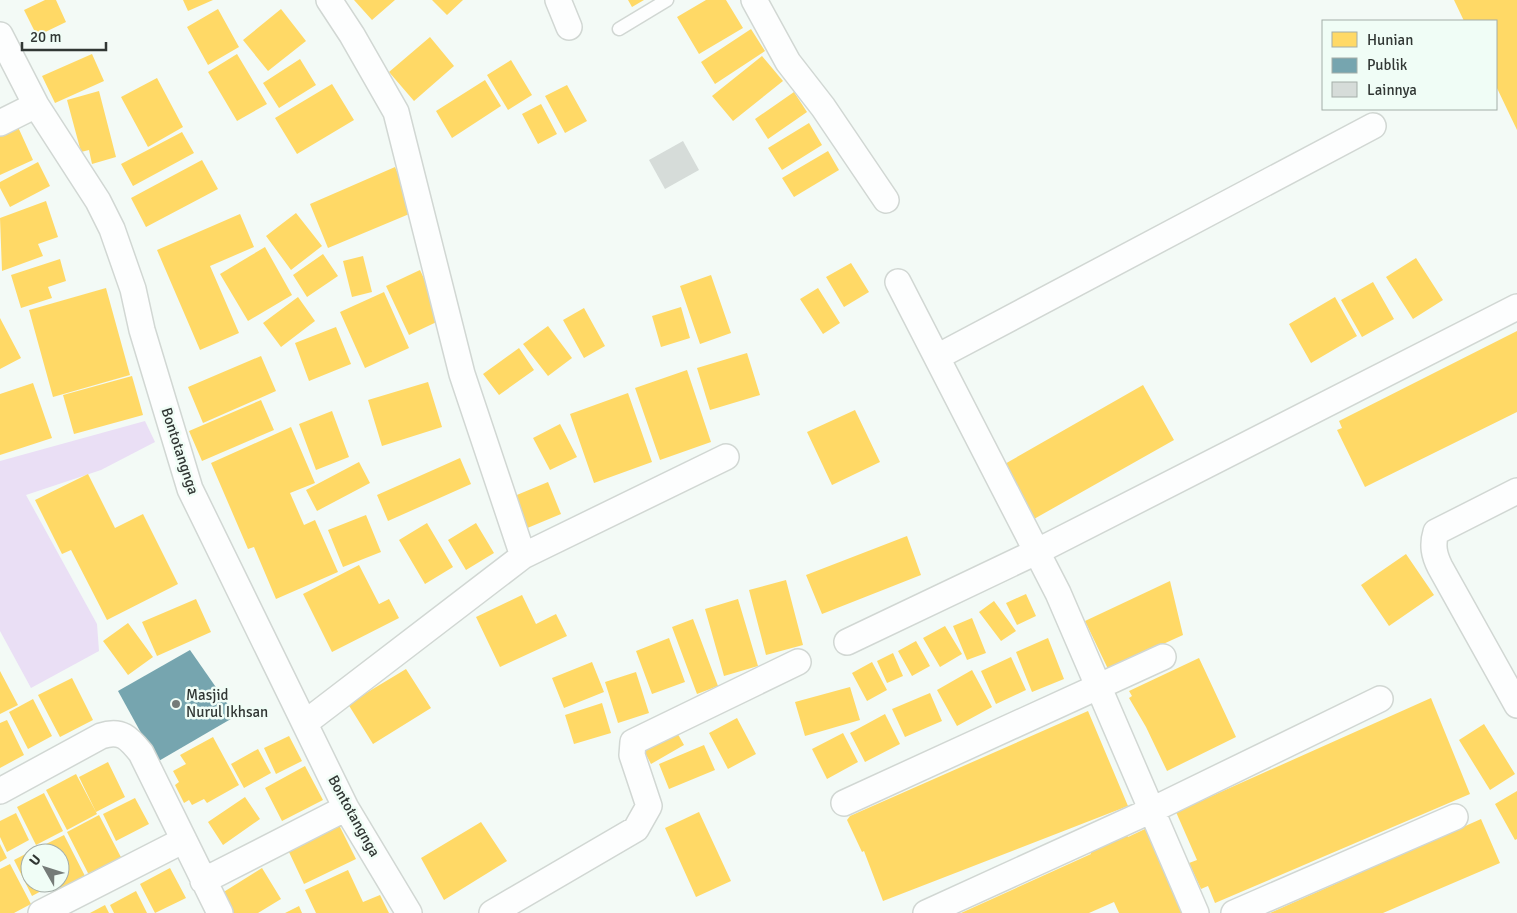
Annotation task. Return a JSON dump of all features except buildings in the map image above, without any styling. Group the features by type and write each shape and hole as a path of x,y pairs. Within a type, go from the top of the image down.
{"street":[{"path":"328,0 361,50 396,112 462,374 523,556"},
{"path":"558,0 569,26"},
{"path":"754,0 788,62 823,107 886,200"},
{"name":"Bontotangnga","path":"0,35 36,105 98,201 112,229 133,289 142,330 190,489 346,808 409,913"},
{"path":"0,122 36,105"},
{"path":"937,358 1373,126"},
{"path":"898,282 1038,551 1196,913"},
{"path":"847,642 1038,551 1517,308"},
{"path":"305,723 523,556 726,457"},
{"path":"1517,491 1436,532 1433,541 1434,555 1440,567 1517,705"},
{"path":"844,803 1163,657"},
{"path":"492,913 636,829 649,806 632,755 633,742 798,662"},
{"path":"926,913 1152,810 1380,699"},
{"path":"0,791 101,736 120,733 126,736 141,753 220,913"},
{"path":"203,881 346,808"},
{"path":"1234,913 1455,816"},
{"path":"41,913 184,840"}],"lane":[{"path":"619,29 667,0"}],"shaded area":[{"path":"145,421 155,442 101,470 26,495 97,624 99,651 31,688 0,631 0,461"}],"place":[{"name":"Masjid Nurul Ikhsan","path":"176,704"}]}
